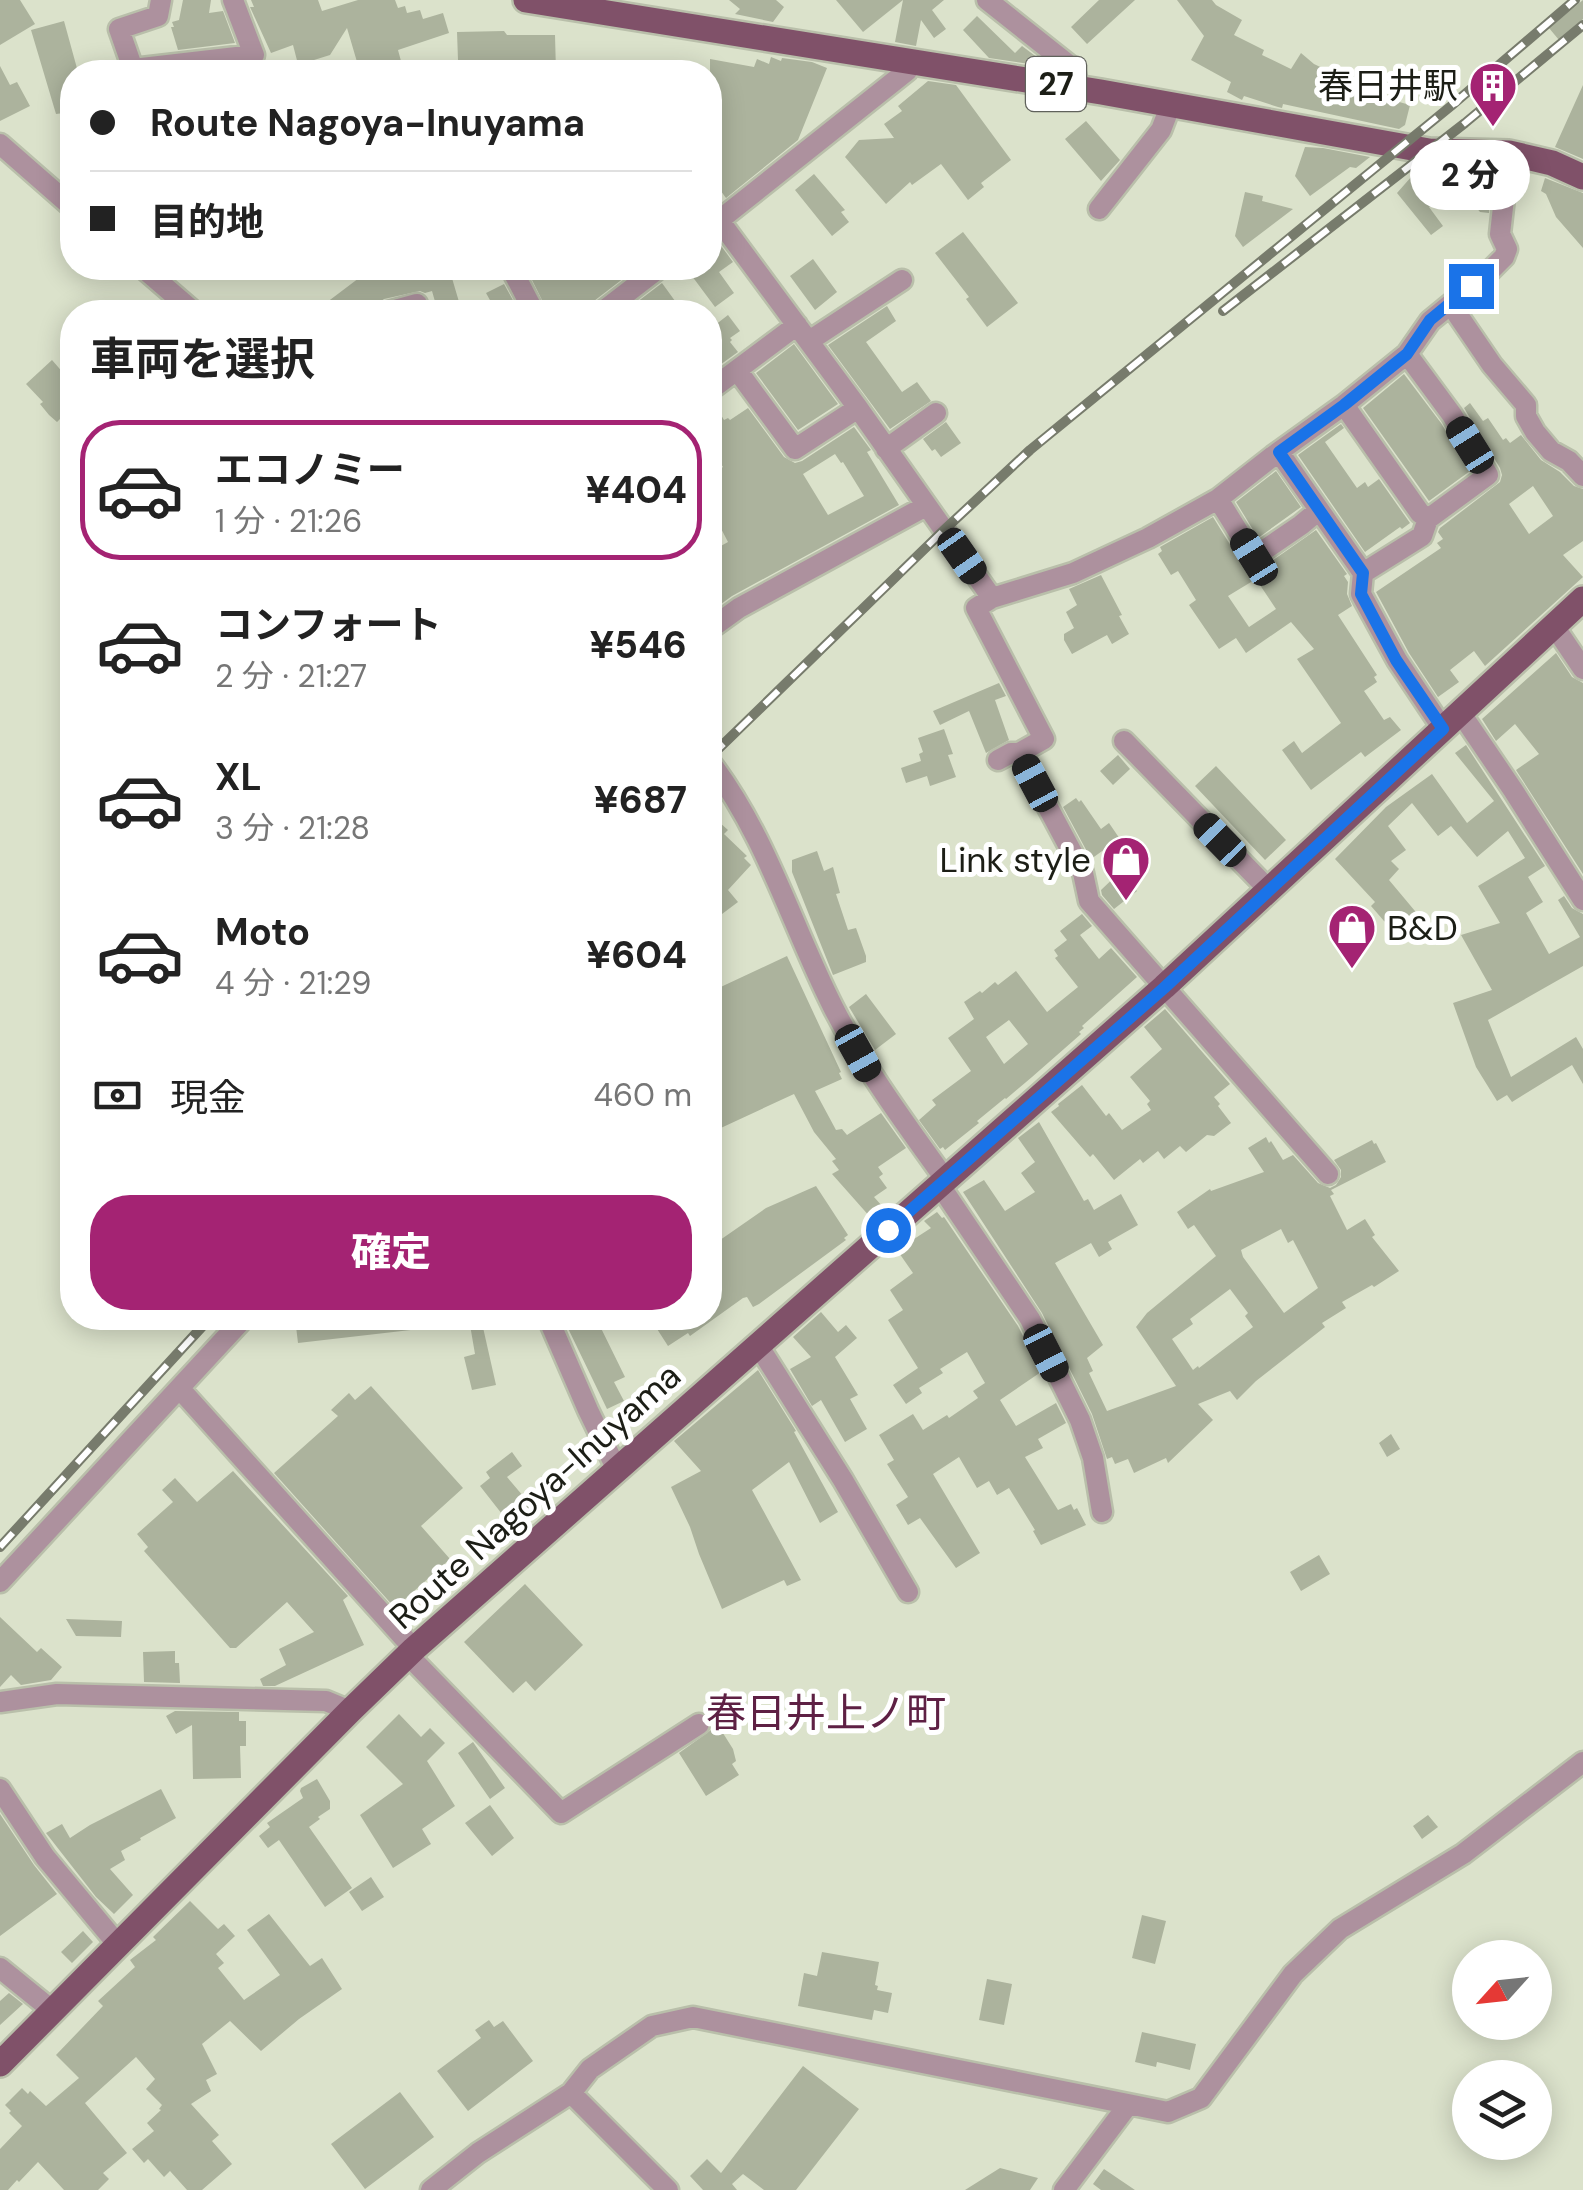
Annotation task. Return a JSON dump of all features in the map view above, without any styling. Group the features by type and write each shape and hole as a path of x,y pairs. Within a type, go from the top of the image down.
{"main road":[{"name":"27","path":"526,0 1078,88 1429,151 1509,153 1552,163 1583,176"},
{"name":"Route Nagoya-Inuyama","path":"0,2064 411,1652 1164,988 1583,599"}],"street":[{"path":"130,60 119,29 158,16 161,0"},
{"path":"211,60 254,55 233,0"},
{"path":"987,0 1074,69 1078,88"},
{"path":"722,211 907,71 911,61"},
{"path":"1100,209 1160,130 1171,104"},
{"path":"0,144 60,196"},
{"path":"998,760 1044,739 976,608 992,598 1073,573 1218,500 1407,354 1430,320 1451,305 1507,250 1500,234 1509,153"},
{"path":"722,230 858,408 992,598"},
{"path":"157,280 180,300"},
{"path":"618,300 643,280"},
{"path":"722,381 902,280"},
{"path":"1451,305 1526,405 1526,416 1535,432 1551,451 1583,476"},
{"path":"1363,573 1422,536 1428,519 1488,475 1407,354"},
{"path":"737,370 794,449 858,408"},
{"path":"1344,405 1428,519"},
{"path":"886,448 936,413"},
{"path":"1279,452 1363,573 1361,594 1396,660 1514,790 1583,900"},
{"path":"1218,500 1254,557 1319,510"},
{"path":"722,621 926,506"},
{"path":"1554,626 1583,669"},
{"path":"1124,741 1268,889"},
{"path":"1019,753 1083,873 1089,900 1328,1174"},
{"path":"722,779 763,852 832,1005 871,1076 1030,1319 1072,1403 1093,1458 1102,1512"},
{"path":"0,1582 233,1330"},
{"path":"553,1330 618,1470"},
{"path":"758,1345 908,1592"},
{"path":"180,1389 411,1652 560,1813 699,1724"},
{"path":"0,1702 58,1694 326,1701 350,1711"},
{"path":"431,2190 478,2153 570,2092 590,2070 652,2026 693,2017 1168,2112 1201,2098 1293,1974 1340,1929 1463,1854 1583,1762"},
{"path":"0,1789 45,1857 118,1946"},
{"path":"0,1968 53,2011"},
{"path":"570,2092 668,2190"},
{"path":"1064,2190 1128,2105"}],"building":[{"path":"0,0 20,0 35,24 0,45"},
{"path":"183,0 211,0 209,13 223,11 235,43 178,50 171,27 172,22 179,20"},
{"path":"251,0 318,0 322,11 358,0 395,0 398,8 405,6 407,13 420,10 423,19 443,13 449,33 398,50 401,60 356,60 347,28 330,55 297,60 293,45 271,53 250,7 254,7"},
{"path":"729,0 776,0 784,7 773,22 735,14 740,9"},
{"path":"836,0 903,0 863,32"},
{"path":"903,0 944,0 932,10 946,29 934,38 921,20 916,46 895,42"},
{"path":"1099,0 1135,0 1087,44 1071,27"},
{"path":"1177,0 1212,0 1242,20 1234,35 1291,69 1301,53 1339,76 1335,84 1410,105 1405,125 1399,129 1283,104 1282,108 1244,96 1242,100 1227,92 1231,82 1191,60 1204,36"},
{"path":"1583,0 1583,19 1559,40 1549,28"},
{"path":"977,16 1015,53 1022,46 1050,67 989,58 963,30"},
{"path":"64,21 75,60 60,60 60,114 56,114 31,30"},
{"path":"457,32 555,35 556,60 458,60"},
{"path":"771,57 827,68 798,140 726,198 722,192 722,61 754,67 757,59 769,64"},
{"path":"0,66 10,85 17,82 30,106 0,121"},
{"path":"928,81 956,85 1011,160 981,183 984,187 968,200 941,164 912,185 910,182 886,204 845,157 859,140 894,138 884,124 902,111 898,106"},
{"path":"1583,85 1583,159 1555,147"},
{"path":"1086,121 1120,160 1101,181 1065,139"},
{"path":"1305,147 1370,157 1310,196 1295,176"},
{"path":"1460,168 1493,169 1489,213 1480,212 1463,192 1458,182"},
{"path":"814,174 845,210 841,212 849,222 832,236 795,190"},
{"path":"1412,176 1434,203 1429,207 1443,226 1431,235 1397,193"},
{"path":"1545,178 1583,193 1583,248 1556,217 1541,191"},
{"path":"1245,192 1293,209 1243,247 1235,236"},
{"path":"963,232 1018,303 987,327 935,253"},
{"path":"722,247 733,262 722,270"},
{"path":"813,259 837,292 815,310 790,276"},
{"path":"722,276 734,293 722,302 710,300 695,280 722,280"},
{"path":"356,280 453,280 458,300 435,300 432,291 420,291 383,300 330,300"},
{"path":"532,280 621,280 595,300 542,300"},
{"path":"662,283 674,300 640,300"},
{"path":"504,284 513,300 490,300 486,293"},
{"path":"887,306 896,321 866,342 902,392 917,382 931,401 890,429 828,345"},
{"path":"728,315 740,331 730,338 738,352 722,363 722,320"},
{"path":"794,344 838,404 798,430 756,373"},
{"path":"52,360 60,369 57,422 40,404 43,402 26,384"},
{"path":"1404,374 1441,423 1470,471 1429,501 1363,408"},
{"path":"1470,403 1483,421 1488,418 1503,440 1506,438 1510,443 1521,435 1541,460 1583,489 1583,541 1563,555 1583,577 1485,666 1474,651 1450,670 1459,682 1438,697 1376,592 1441,548 1437,543 1443,539 1440,528 1500,482 1500,468 1464,408","holes":["1533,486 1553,516 1529,534 1509,504"]},
{"path":"748,408 784,457 795,463 854,427 871,450 867,452 899,505 722,603 722,545 728,542 722,530 722,417 730,420","holes":["835,454 864,496 828,515 803,474"]},
{"path":"946,422 961,443 941,457 923,439"},
{"path":"1341,424 1344,428 1325,442 1357,488 1365,482 1368,487 1379,479 1410,523 1365,552 1298,455"},
{"path":"1276,471 1301,507 1258,538 1236,502"},
{"path":"1213,517 1249,570 1262,568 1316,530 1347,574 1344,576 1352,606 1338,615 1377,675 1377,682 1364,691 1384,720 1390,717 1401,730 1365,757 1361,752 1311,790 1282,750 1294,741 1302,753 1341,723 1297,659 1314,649 1291,622 1246,653 1236,638 1219,649 1189,605 1196,600 1178,571 1171,575 1158,554 1162,551 1160,547","holes":["1256,579 1276,609 1249,627 1228,596"]},
{"path":"1101,575 1129,634 1112,644 1107,635 1072,654 1064,640 1064,634 1074,628 1066,612 1077,605 1069,589"},
{"path":"1556,653 1572,677 1583,683 1583,874 1516,770 1539,754 1515,724 1496,741 1482,719"},
{"path":"999,683 1006,696 995,700 1009,740 986,753 969,711 940,725 933,711"},
{"path":"944,729 956,777 930,786 927,776 906,783 901,768 921,761 919,754 923,752 918,738"},
{"path":"1466,745 1545,866 1528,877 1543,902 1526,913 1549,954 1580,937 1558,900 1564,896 1572,908 1583,914 1583,966 1488,1020 1511,1077 1576,1037 1583,1049 1583,1084 1572,1065 1512,1102 1507,1095 1497,1101 1476,1067 1453,1003 1492,990 1461,935 1500,923 1478,886 1525,858 1508,831 1477,857 1451,826 1438,836 1412,803 1388,826 1406,850 1391,861 1399,869 1389,880 1420,917 1402,932 1384,921 1371,906 1375,902 1335,859 1386,807 1432,774 1467,823 1494,801 1455,753"},
{"path":"1118,755 1130,769 1113,785 1100,771"},
{"path":"1216,766 1286,840 1265,860 1195,786"},
{"path":"1076,798 1101,829 1109,823 1122,842 1091,859 1063,807"},
{"path":"722,825 728,830 724,834 751,865 728,890 738,902 722,914"},
{"path":"817,851 824,871 833,867 840,893 836,894 848,930 856,928 866,956 866,962 833,975 792,872 792,860"},
{"path":"1120,872 1137,891 1114,909 1101,890"},
{"path":"1082,914 1092,926 1080,935 1099,959 1111,948 1137,977 1032,1077 945,1150 940,1149 919,1120 936,1105 932,1100 971,1071 948,1038 974,1019 964,1002 1016,971 1047,1012 1078,987 1055,958 1058,956 1054,950 1067,940 1060,931","holes":["1009,1020 1028,1044 1004,1064 986,1037"]},
{"path":"787,956 841,1072 842,1079 815,1091 836,1130 842,1129 847,1135 881,1113 906,1148 878,1167 883,1174 879,1177 887,1188 874,1197 883,1207 871,1218 832,1174 839,1170 832,1161 836,1159 814,1132 794,1094 722,1127 722,986"},
{"path":"866,994 896,1034 875,1050 849,1007"},
{"path":"1165,1009 1230,1084 1214,1097 1231,1123 1186,1152 1180,1146 1164,1159 1158,1151 1143,1163 1140,1159 1114,1180 1051,1112 1082,1085 1122,1130 1151,1110 1147,1104 1150,1101 1130,1077 1162,1049 1144,1027"},
{"path":"1039,1122 1084,1201 1088,1199 1094,1210 1121,1194 1138,1225 1108,1242 1112,1249 1099,1257 1091,1243 1055,1263 1103,1345 1087,1358 1093,1371 1089,1373 1107,1411 1176,1386 1136,1327 1147,1313 1216,1256 1194,1225 1188,1229 1177,1212 1210,1189 1264,1172 1248,1148 1266,1137 1283,1160 1293,1155 1318,1183 1330,1188 1341,1177 1334,1160 1372,1140 1376,1143 1386,1162 1331,1190 1334,1194 1330,1196 1347,1230 1365,1219 1375,1235 1372,1237 1399,1271 1342,1302 1346,1308 1322,1323 1325,1327 1237,1400 1230,1391 1198,1404 1213,1420 1168,1463 1166,1458 1134,1473 1128,1459 1115,1464 1112,1457 1107,1459 1092,1414 1042,1313 963,1192 984,1180 1005,1211 1035,1192 1021,1173 1035,1162 1018,1138","holes":["1281,1229 1288,1243 1293,1240 1318,1288 1284,1313 1241,1250","1230,1289 1253,1327 1193,1370 1172,1339 1193,1324 1190,1319"]},
{"path":"816,1186 848,1235 759,1304 753,1307 747,1297 722,1313 722,1239 766,1208"},
{"path":"937,1212 1018,1326 1041,1372 1000,1400 1016,1426 1056,1403 1066,1423 1038,1439 1043,1448 1025,1457 1058,1510 1071,1504 1086,1525 1041,1545 1009,1488 997,1495 989,1481 977,1488 959,1457 933,1474 980,1553 956,1568 920,1518 908,1525 896,1505 908,1497 887,1464 894,1460 879,1435 913,1414 923,1430 947,1415 949,1418 978,1398 973,1391 985,1383 967,1352 940,1369 943,1373 919,1388 922,1393 906,1404 893,1385 918,1368 888,1320 903,1310 890,1290 913,1273 897,1250 931,1228 924,1221"},
{"path":"821,1312 838,1332 846,1325 857,1338 835,1357 858,1395 850,1399 867,1429 845,1442 821,1400 812,1406 790,1369 811,1357 793,1337"},
{"path":"296,1330 411,1330 298,1343"},
{"path":"471,1330 484,1330 496,1385 472,1390 464,1357 475,1354"},
{"path":"569,1330 602,1330 625,1377 614,1382 624,1401 607,1409"},
{"path":"658,1330 698,1330 690,1336 688,1333 668,1346"},
{"path":"758,1370 796,1431 838,1512 820,1523 789,1462 752,1490 801,1580 787,1586 784,1580 722,1609 671,1487 701,1471 674,1441"},
{"path":"371,1386 463,1488 421,1526 450,1559 395,1608 274,1473 338,1416 331,1410 349,1393 355,1400"},
{"path":"1391,1434 1400,1449 1387,1457 1379,1443"},
{"path":"512,1452 522,1466 507,1477 535,1510 513,1528 480,1486 490,1478 486,1472"},
{"path":"233,1471 348,1596 343,1600 364,1645 275,1686 263,1686 260,1679 286,1665 279,1649 314,1632 287,1602 236,1648 230,1648 144,1551 148,1547 137,1534 173,1502 162,1490 175,1478 197,1502"},
{"path":"1319,1555 1330,1574 1301,1591 1290,1572"},
{"path":"525,1584 583,1645 535,1691 526,1681 513,1693 464,1642"},
{"path":"0,1617 37,1652 41,1648 62,1667 51,1680 21,1685 11,1675 0,1687"},
{"path":"66,1619 122,1621 121,1637 76,1636"},
{"path":"175,1651 180,1683 144,1682 143,1652"},
{"path":"175,1711 239,1712 239,1721 246,1721 246,1746 240,1746 241,1778 193,1779 192,1725 176,1734 166,1716"},
{"path":"399,1714 421,1737 430,1728 445,1743 427,1761 455,1806 422,1829 431,1844 393,1868 360,1815 403,1784 366,1747"},
{"path":"711,1730 714,1734 721,1730 733,1749 736,1761 732,1764 739,1775 706,1796 679,1753"},
{"path":"473,1742 505,1788 490,1799 458,1753"},
{"path":"317,1779 330,1801 330,1809 309,1827 352,1888 325,1907 279,1840 268,1848 259,1836 270,1827 267,1823 303,1798 301,1788"},
{"path":"161,1789 176,1818 121,1851 125,1860 110,1869 133,1895 114,1914 46,1833 62,1824 70,1838"},
{"path":"490,1805 514,1838 492,1856 465,1823"},
{"path":"0,1814 57,1894 0,1936"},
{"path":"1428,1815 1438,1827 1422,1839 1413,1826"},
{"path":"371,1877 384,1897 362,1911 349,1892"},
{"path":"190,1901 218,1929 224,1924 235,1936 216,1954 224,1963 218,1968 244,2000 280,1975 247,1930 269,1914 310,1966 322,1958 342,1989 261,2051 230,2021 202,2044 217,2074 206,2080 211,2091 191,2104 219,2135 212,2141 232,2164 202,2190 187,2190 170,2171 164,2177 148,2159 144,2163 132,2149 154,2131 147,2123 162,2105 146,2089 155,2079 136,2057 85,2103 127,2153 103,2173 109,2179 98,2190 64,2190 38,2162 19,2182 8,2190 0,2190 0,2149 22,2126 5,2105 22,2088 46,2106 79,2078 56,2055 103,2006 98,2001 135,1967 130,1960 156,1940 153,1937"},
{"path":"1142,1915 1166,1921 1155,1964 1132,1958"},
{"path":"83,1931 93,1942 72,1963 61,1952"},
{"path":"822,1952 879,1962 875,1985 877,1990 892,1993 888,2013 874,2010 872,2020 798,2006 804,1973 817,1976"},
{"path":"987,1979 1012,1984 1004,2025 979,2020"},
{"path":"9,1993 23,2004 0,2025 0,2001"},
{"path":"489,2020 494,2027 503,2021 533,2061 468,2111 437,2071 481,2038 475,2030"},
{"path":"1142,2032 1196,2044 1190,2070 1157,2062 1156,2067 1135,2062"},
{"path":"803,2066 859,2109 796,2190 764,2190 743,2174 732,2184 737,2190 703,2190 690,2176 707,2159 721,2173"},
{"path":"400,2092 434,2137 365,2189 331,2144"},
{"path":"1000,2168 1038,2178 1030,2190 965,2190"},
{"path":"1104,2169 1135,2190 1101,2190 1093,2184"}],"railway":[{"path":"722,745 1030,450 1575,0"},
{"path":"1223,311 1465,123 1583,25"},
{"path":"0,1547 199,1330"}],"place":[{"name":"春日井駅","path":"1493,128"},
{"name":"Link style","path":"1126,902"},
{"name":"B&D","path":"1352,970"}],"district":[{"name":"春日井上ノ町","path":"826,1713"}],"route":[{"path":"888,1230 1164,988 1443,729 1396,660 1361,594 1363,573 1279,452 1407,354 1430,320 1471,286"}]}
